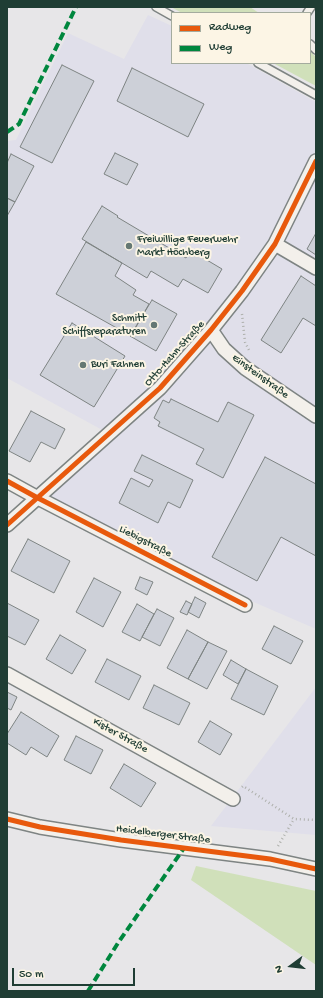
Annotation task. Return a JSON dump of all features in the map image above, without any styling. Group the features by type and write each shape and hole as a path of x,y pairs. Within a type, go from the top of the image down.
{"street":[{"name":"Otto-Hahn-Straße","path":"7,525 160,388 211,330 242,291 275,244 316,161"},
{"path":"275,244 316,268"},
{"name":"Einsteinstraße","path":"211,330 224,349 245,368 315,413"},
{"name":"Liebigstraße","path":"7,480 36,498 244,605"},
{"name":"Kister Straße","path":"7,674 233,799"},
{"name":"Heidelberger Straße","path":"7,819 40,827 121,840 270,859 316,869"}],"lane":[{"path":"156,7 171,15"},
{"path":"260,64 316,94"}],"path":[{"path":"245,309 242,315 245,342 251,353"},
{"path":"233,799 243,786 294,820 316,820"},
{"path":"270,859 294,820"}],"shaded area":[{"path":"148,15 171,26 171,64 248,64 316,102 316,629 189,574 46,499 106,432 7,378 7,141 16,140 68,33 124,59"},
{"path":"316,687 316,835 211,826"}],"green space":[{"path":"171,7 250,7 258,12 180,12"},
{"path":"311,52 316,57 316,86 275,64 311,64"},
{"path":"196,866 316,891 316,965 191,880"}],"building":[{"path":"62,65 94,81 52,163 20,147"},
{"path":"132,68 204,104 188,137 117,101"},
{"path":"115,153 138,164 127,185 104,174"},
{"path":"11,154 34,166 15,202 7,198 7,163"},
{"path":"7,198 15,202 7,216"},
{"name":"Freiwillige Feuerwehr Markt Höchberg","path":"102,206 118,216 117,217 186,258 190,250 222,269 208,293 183,279 178,287 151,271 147,278 82,239"},
{"path":"316,233 316,255 307,249"},
{"path":"86,242 122,263 115,276 136,290 133,295 149,304 131,336 56,294"},
{"path":"301,276 316,286 316,326 303,318 281,353 261,340"},
{"name":"Schmitt Schiffsreparaturen","path":"152,300 177,314 156,351 130,336"},
{"name":"Buri Fahnen","path":"72,323 125,356 94,407 40,375"},
{"path":"171,399 218,422 228,402 254,415 223,478 196,464 204,449 158,426 160,422 154,418 163,400 169,403"},
{"path":"31,411 65,429 55,449 41,442 30,462 9,451"},
{"path":"142,455 193,480 180,508 168,502 158,523 119,503 131,478 149,487 153,480 134,471"},
{"path":"265,457 316,484 316,556 281,537 257,581 212,557"},
{"path":"28,539 70,561 54,593 11,571"},
{"path":"140,577 153,582 147,595 135,589"},
{"path":"94,578 121,592 103,627 76,612"},
{"path":"195,597 206,603 199,618 188,612"},
{"path":"186,601 192,604 187,615 180,612"},
{"path":"7,603 39,620 25,645 7,636"},
{"path":"137,604 154,614 140,641 122,632"},
{"path":"157,609 174,618 160,646 142,637"},
{"path":"274,626 303,641 291,664 262,649"},
{"path":"187,630 208,642 188,679 167,668"},
{"path":"60,635 86,650 72,674 46,659"},
{"path":"208,642 227,651 207,689 188,679"},
{"path":"107,659 141,676 129,700 95,682"},
{"path":"231,660 246,669 238,684 223,675"},
{"path":"246,669 278,686 264,715 231,699"},
{"path":"154,685 190,703 179,725 143,708"},
{"path":"7,692 17,697 11,710 7,708"},
{"path":"21,712 59,736 47,757 31,747 26,755 7,743 7,734"},
{"path":"210,721 232,734 220,755 198,742"},
{"path":"76,736 103,750 91,774 64,760"},
{"path":"124,764 156,783 141,807 110,788"}],"marked path":[{"path":"7,132 19,124 76,7"},
{"path":"88,991 118,943 184,848"}],"cycle path":[{"path":"7,525 160,388 211,330 242,291 275,244 316,161"},
{"path":"7,481 245,605"},
{"path":"7,819 40,827 121,840 270,859 316,869"}],"place":[{"name":"Freiwillige Feuerwehr Markt Höchberg","path":"129,246"},
{"name":"Schmitt Schiffsreparaturen","path":"154,325"},
{"name":"Buri Fahnen","path":"83,365"}]}
